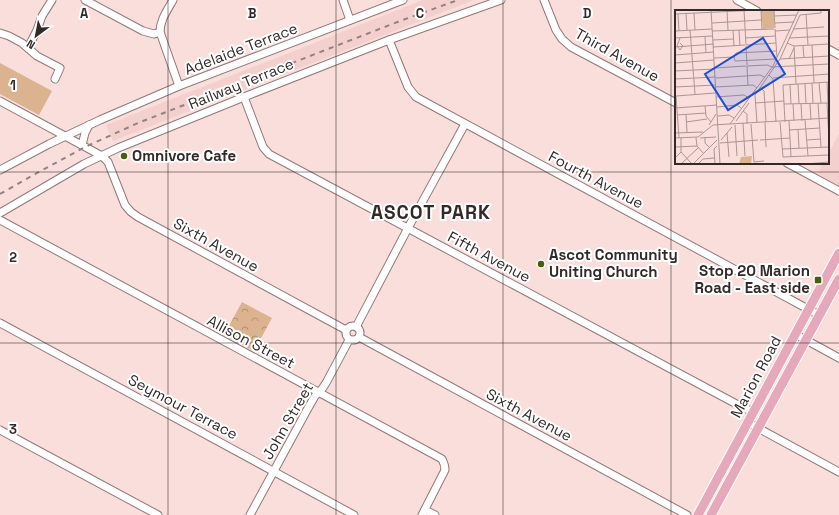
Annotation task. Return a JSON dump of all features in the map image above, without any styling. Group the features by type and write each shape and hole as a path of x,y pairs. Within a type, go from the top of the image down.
{"main road":[{"name":"Marion Road","path":"698,515 839,253"},
{"name":"Marion Road","path":"712,514 839,279"}],"street":[{"path":"28,48 44,13 52,0"},
{"path":"84,0 143,31 154,34 160,32"},
{"path":"173,0 162,21 160,32 179,86"},
{"path":"343,0 350,20"},
{"name":"Adelaide Terrace","path":"0,170 65,136 179,86 403,0"},
{"name":"Railway Terrace","path":"0,213 84,164 118,148 389,40 501,0"},
{"name":"Third Avenue","path":"544,0 556,30 564,41 571,47 675,102"},
{"path":"737,0 756,10"},
{"path":"0,33 9,36 28,48 37,56 60,68 55,79"},
{"name":"Fourth Avenue","path":"389,40 408,87 416,97 819,315"},
{"path":"829,50 839,55"},
{"name":"Fifth Avenue","path":"244,97 263,147 270,154 742,408 753,412"},
{"path":"0,101 99,153 102,156"},
{"path":"356,327 465,124"},
{"path":"82,145 89,125"},
{"name":"Sixth Avenue","path":"102,156 108,162 125,205 138,217 346,330"},
{"path":"789,164 839,191"},
{"name":"Allison Street","path":"0,220 442,459 445,467 444,470 424,512"},
{"name":"Seymour Terrace","path":"0,323 354,515"},
{"path":"351,326 356,327 360,332 359,337 355,340 349,340 346,335 346,330 351,326"},
{"path":"795,334 839,358"},
{"name":"Sixth Avenue","path":"359,337 687,515"},
{"name":"John Street","path":"250,515 307,410 315,396 326,383 349,340"},
{"path":"747,422 839,472"},
{"path":"0,430 158,515"},
{"path":"424,512 435,515"}],"shaded area":[{"path":"423,0 474,0 113,141 106,125"},
{"path":"839,134 839,186 817,174 822,164 829,164 829,152"}],"green space":[{"path":"0,63 52,91 39,115 0,94"},
{"path":"242,302 272,318 254,351 224,335"}],"railway":[{"path":"0,194 85,147 138,123 400,21 458,0"}],"place":[{"name":"Omnivore Cafe","path":"124,156"},
{"name":"Ascot Community Uniting Church","path":"541,264"},
{"name":"Stop 20 Marion Road - East side","path":"818,280"}],"district":[{"name":"ASCOT PARK","path":"431,212"}]}
